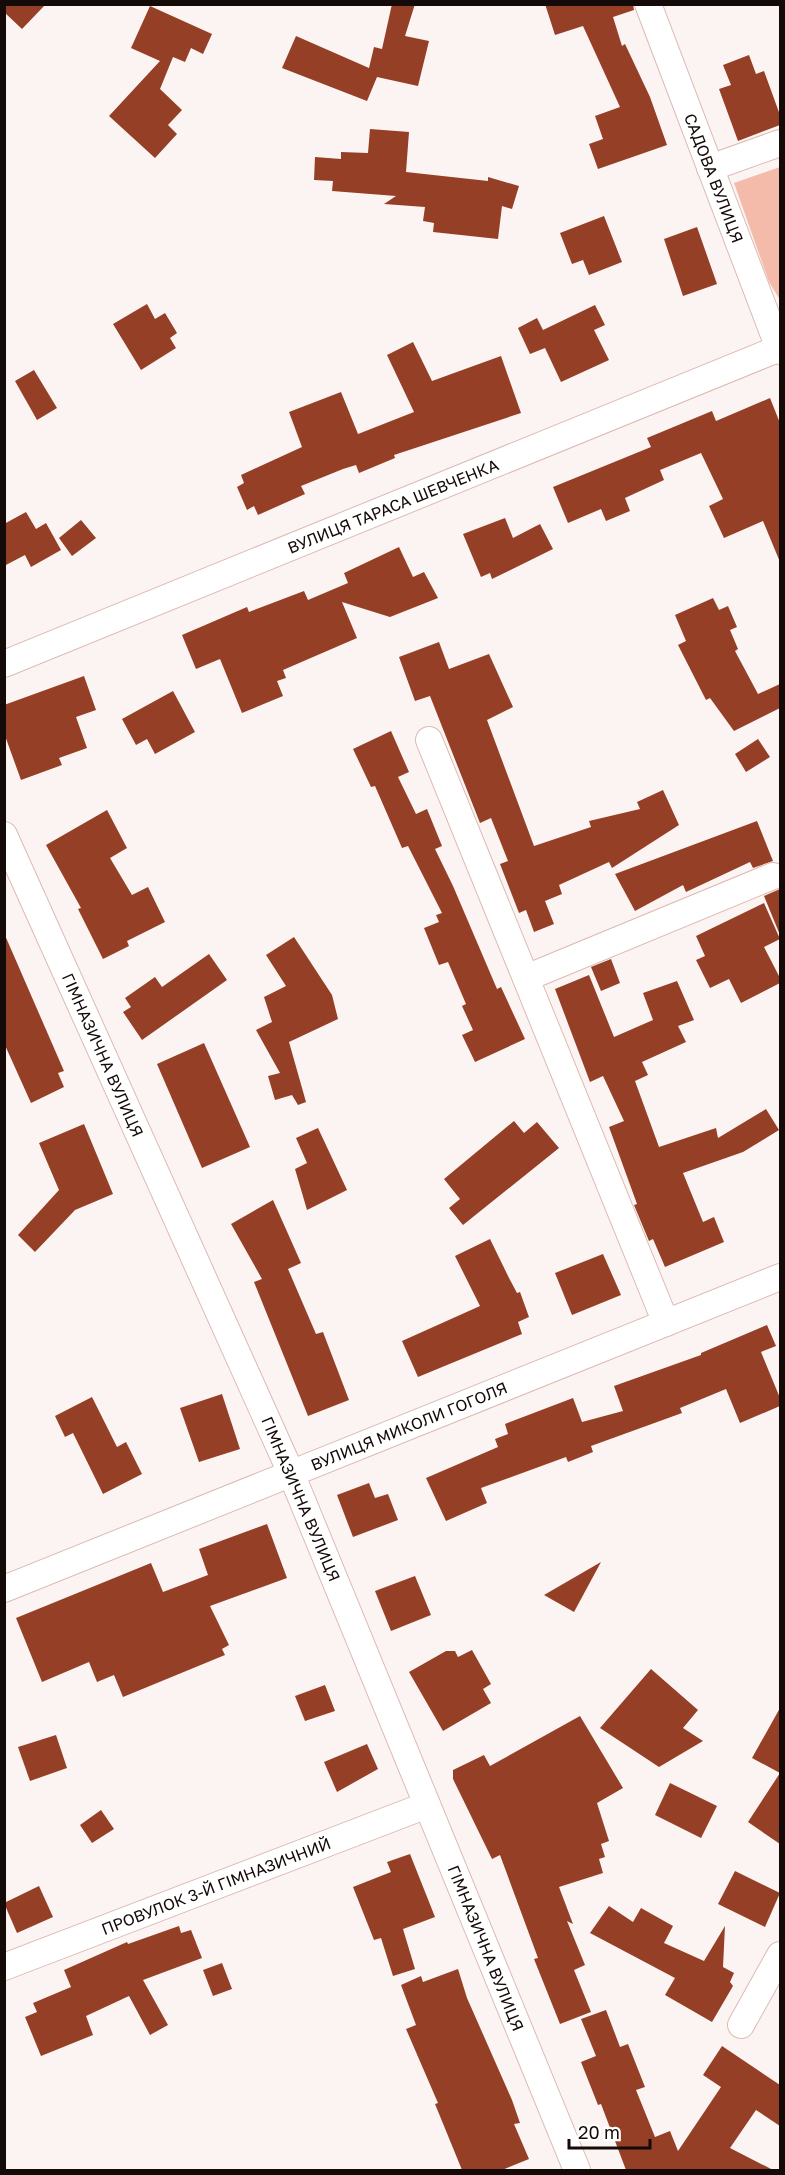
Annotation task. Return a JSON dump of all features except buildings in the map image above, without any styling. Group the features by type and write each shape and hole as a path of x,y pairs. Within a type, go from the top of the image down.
{"street":[{"name":"САДОВА ВУЛИЦЯ","path":"648,4 780,349"},
{"path":"710,168 780,143"},
{"name":"ВУЛИЦЯ ТАРАСА ШЕВЧЕНКА","path":"4,664 780,349"},
{"path":"429,740 666,1323"},
{"name":"ГІМНАЗИЧНА ВУЛИЦЯ","path":"4,835 291,1473 577,2170"},
{"path":"526,978 773,876"},
{"name":"ВУЛИЦЯ МИКОЛИ ГОГОЛЯ","path":"4,1589 780,1277"},
{"name":"ПРОВУЛОК 3-Й ГІМНАЗИЧНИЙ","path":"4,1967 427,1804"},
{"path":"741,2025 780,1955"}],"shaded area":[{"path":"780,167 780,300 769,282 734,183"}]}
